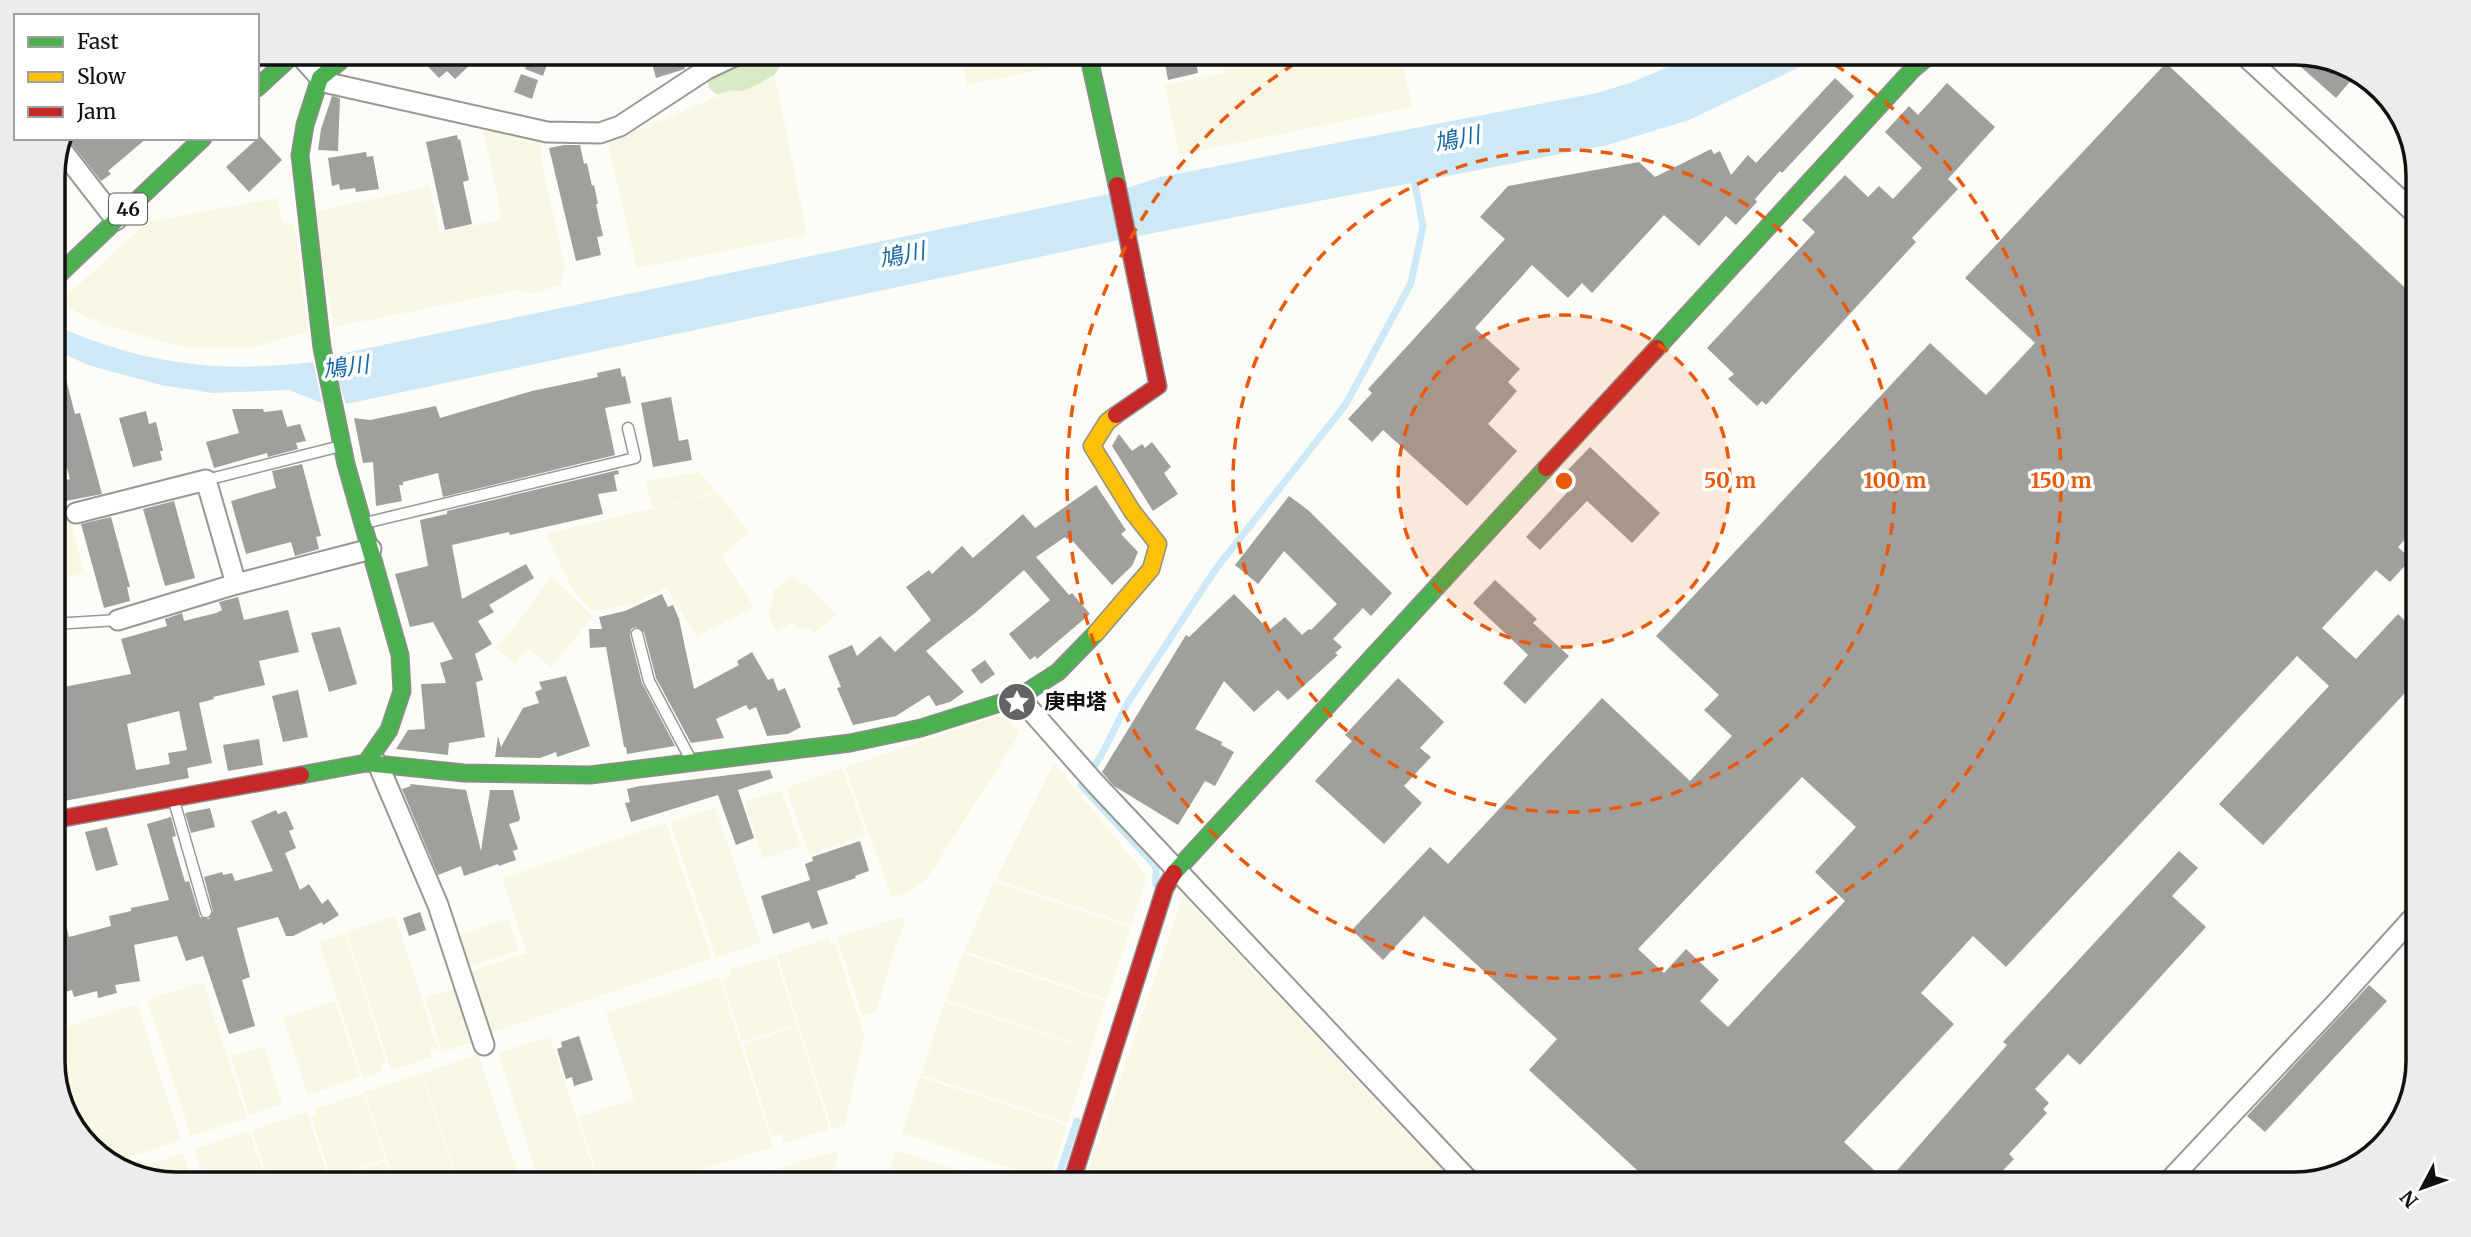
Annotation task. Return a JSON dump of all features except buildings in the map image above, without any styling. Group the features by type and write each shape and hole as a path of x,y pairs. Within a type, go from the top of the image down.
{"street":[{"path":"259,86 282,65"},
{"path":"308,65 328,83 547,132 600,133 620,126 715,65"},
{"path":"335,65 320,78 304,125 300,155 322,348 342,446 400,655 402,691 389,730 372,764"},
{"path":"65,818 372,764 464,773 590,775 850,743 921,728 1019,696 1058,672 1112,617 1151,569 1158,544 1132,512 1092,446 1107,422 1158,386 1091,65"},
{"path":"1075,1172 1165,888 1176,870 1918,65"},
{"path":"2256,65 2406,205"},
{"name":"46","path":"65,268 201,140"},
{"path":"67,157 116,220"},
{"path":"76,513 206,480 236,584"},
{"path":"118,620 236,584 372,549"},
{"path":"1019,696 1095,783 1460,1172"},
{"path":"372,764 438,905 484,1045"},
{"path":"2178,1172 2406,925"}],"lane":[{"path":"364,523 635,458 628,428"},
{"path":"206,480 342,446"},
{"path":"65,623 118,620"},
{"path":"637,634 649,681 693,764"},
{"path":"173,798 206,912"}],"shaded area":[{"path":"962,65 1062,65 967,85"},
{"path":"1222,65 1403,65 1412,107 1179,155 1165,85 1224,73"},
{"path":"774,71 807,235 637,268 607,140 663,120"},
{"path":"482,123 541,140 541,160 565,267 561,285 537,293 518,290 334,327 314,212 430,186 440,233 502,219"},
{"path":"277,198 283,223 294,223 308,332 250,348 192,348 101,323 79,314 65,304 65,297 147,222"},
{"path":"700,472 716,492 652,508 646,481"},
{"path":"718,493 749,532 722,556 754,608 696,636 667,588 630,605 592,611 572,589 546,534"},
{"path":"70,519 84,573 65,578 65,520"},
{"path":"551,576 593,616 551,667 528,648 515,664 496,648 514,628"},
{"path":"791,576 806,585 837,614 814,633 807,628 800,629 792,623 776,631 768,615 774,596 772,592"},
{"path":"995,717 1008,719 1020,733 928,877 911,891 892,898 845,767"},
{"path":"1054,763 1145,874 1146,880 1131,925 996,879"},
{"path":"842,768 866,835 809,854 786,788"},
{"path":"781,790 801,846 763,859 744,802"},
{"path":"715,807 761,943 716,958 670,822"},
{"path":"666,823 712,958 490,1033 469,972 527,953 502,878"},
{"path":"994,882 1131,927 1107,999 964,951"},
{"path":"1183,896 1427,1155 1442,1152 1461,1172 1088,1172"},
{"path":"395,916 438,1049 430,1051 432,1057 391,1070 346,932"},
{"path":"902,917 904,926 876,1012 862,1016 837,937"},
{"path":"508,918 519,950 468,967 457,936"},
{"path":"345,933 386,1062 380,1064 382,1072 363,1078 319,942"},
{"path":"828,938 831,945 835,943 864,1035 845,1125 832,1129 777,955"},
{"path":"963,953 1106,1001 1091,1049 946,1000"},
{"path":"775,956 797,1025 742,1042 722,979 731,976 730,970"},
{"path":"719,977 773,1147 691,1172 596,1172 578,1117 634,1099 606,1013"},
{"path":"203,982 247,1118 191,1136 147,1000"},
{"path":"455,988 474,1042 442,1052 425,998"},
{"path":"335,1001 360,1077 308,1095 283,1018"},
{"path":"945,1002 1091,1050 1067,1123 921,1075"},
{"path":"137,1004 181,1140 123,1159 102,1145 79,1115 65,1071 65,1027"},
{"path":"797,1027 830,1129 784,1143 781,1134 772,1136 743,1044"},
{"path":"550,1036 594,1172 536,1172 498,1053"},
{"path":"264,1046 282,1104 249,1115 231,1056"},
{"path":"478,1054 518,1172 456,1172 423,1073"},
{"path":"422,1073 455,1172 391,1172 364,1092"},
{"path":"920,1077 1067,1125 1052,1172 1021,1172 902,1133"},
{"path":"363,1093 385,1159 346,1172 329,1172 311,1117 316,1115 315,1109"},
{"path":"307,1112 326,1172 266,1172 252,1130"},
{"path":"249,1131 263,1172 202,1172 194,1149"},
{"path":"839,1150 833,1172 766,1172"},
{"path":"896,1150 964,1172 889,1172"},
{"path":"183,1153 190,1172 161,1171 143,1166"},
{"path":"385,1161 389,1172 353,1172"}],"green space":[{"path":"719,65 781,65 775,74 743,91 732,90 717,95 709,88 707,78"}],"water":[{"name":"鳩川","path":"1673,65 1804,65 1689,120 1607,145 1138,236 346,404 330,356 1109,194 1160,177 1597,93"},
{"path":"65,328 85,338 132,353 183,363 234,367 313,362 322,403 289,390 213,393 161,385 88,365 65,354"}],"waterway":[{"path":"1156,884 1156,867 1081,785 1101,756 1127,704 1215,570 1346,404 1411,283 1423,226 1413,174"},
{"path":"1060,1172 1077,1121"}],"traffic: fast":[{"path":"259,86 282,65"},
{"path":"301,775 366,763 389,730 402,691 400,655 346,464 322,348 300,155 305,125 320,78 336,65"},
{"path":"1091,65 1117,185"},
{"path":"1657,348 1918,65"},
{"path":"65,269 201,140"},
{"path":"1174,873 1546,468"},
{"path":"366,763 464,773 590,775 850,743 921,728 1019,697 1058,672 1096,633"}],"traffic: slow":[{"path":"1096,633 1151,569 1158,544 1132,511 1092,446 1107,422 1116,415"}],"traffic: jam":[{"path":"1116,415 1158,386 1117,185"},
{"path":"1546,468 1657,348"},
{"path":"65,818 301,775"},
{"path":"1075,1172 1165,888 1174,873"}],"place":[{"name":"庚申塔","path":"1017,702"}]}
